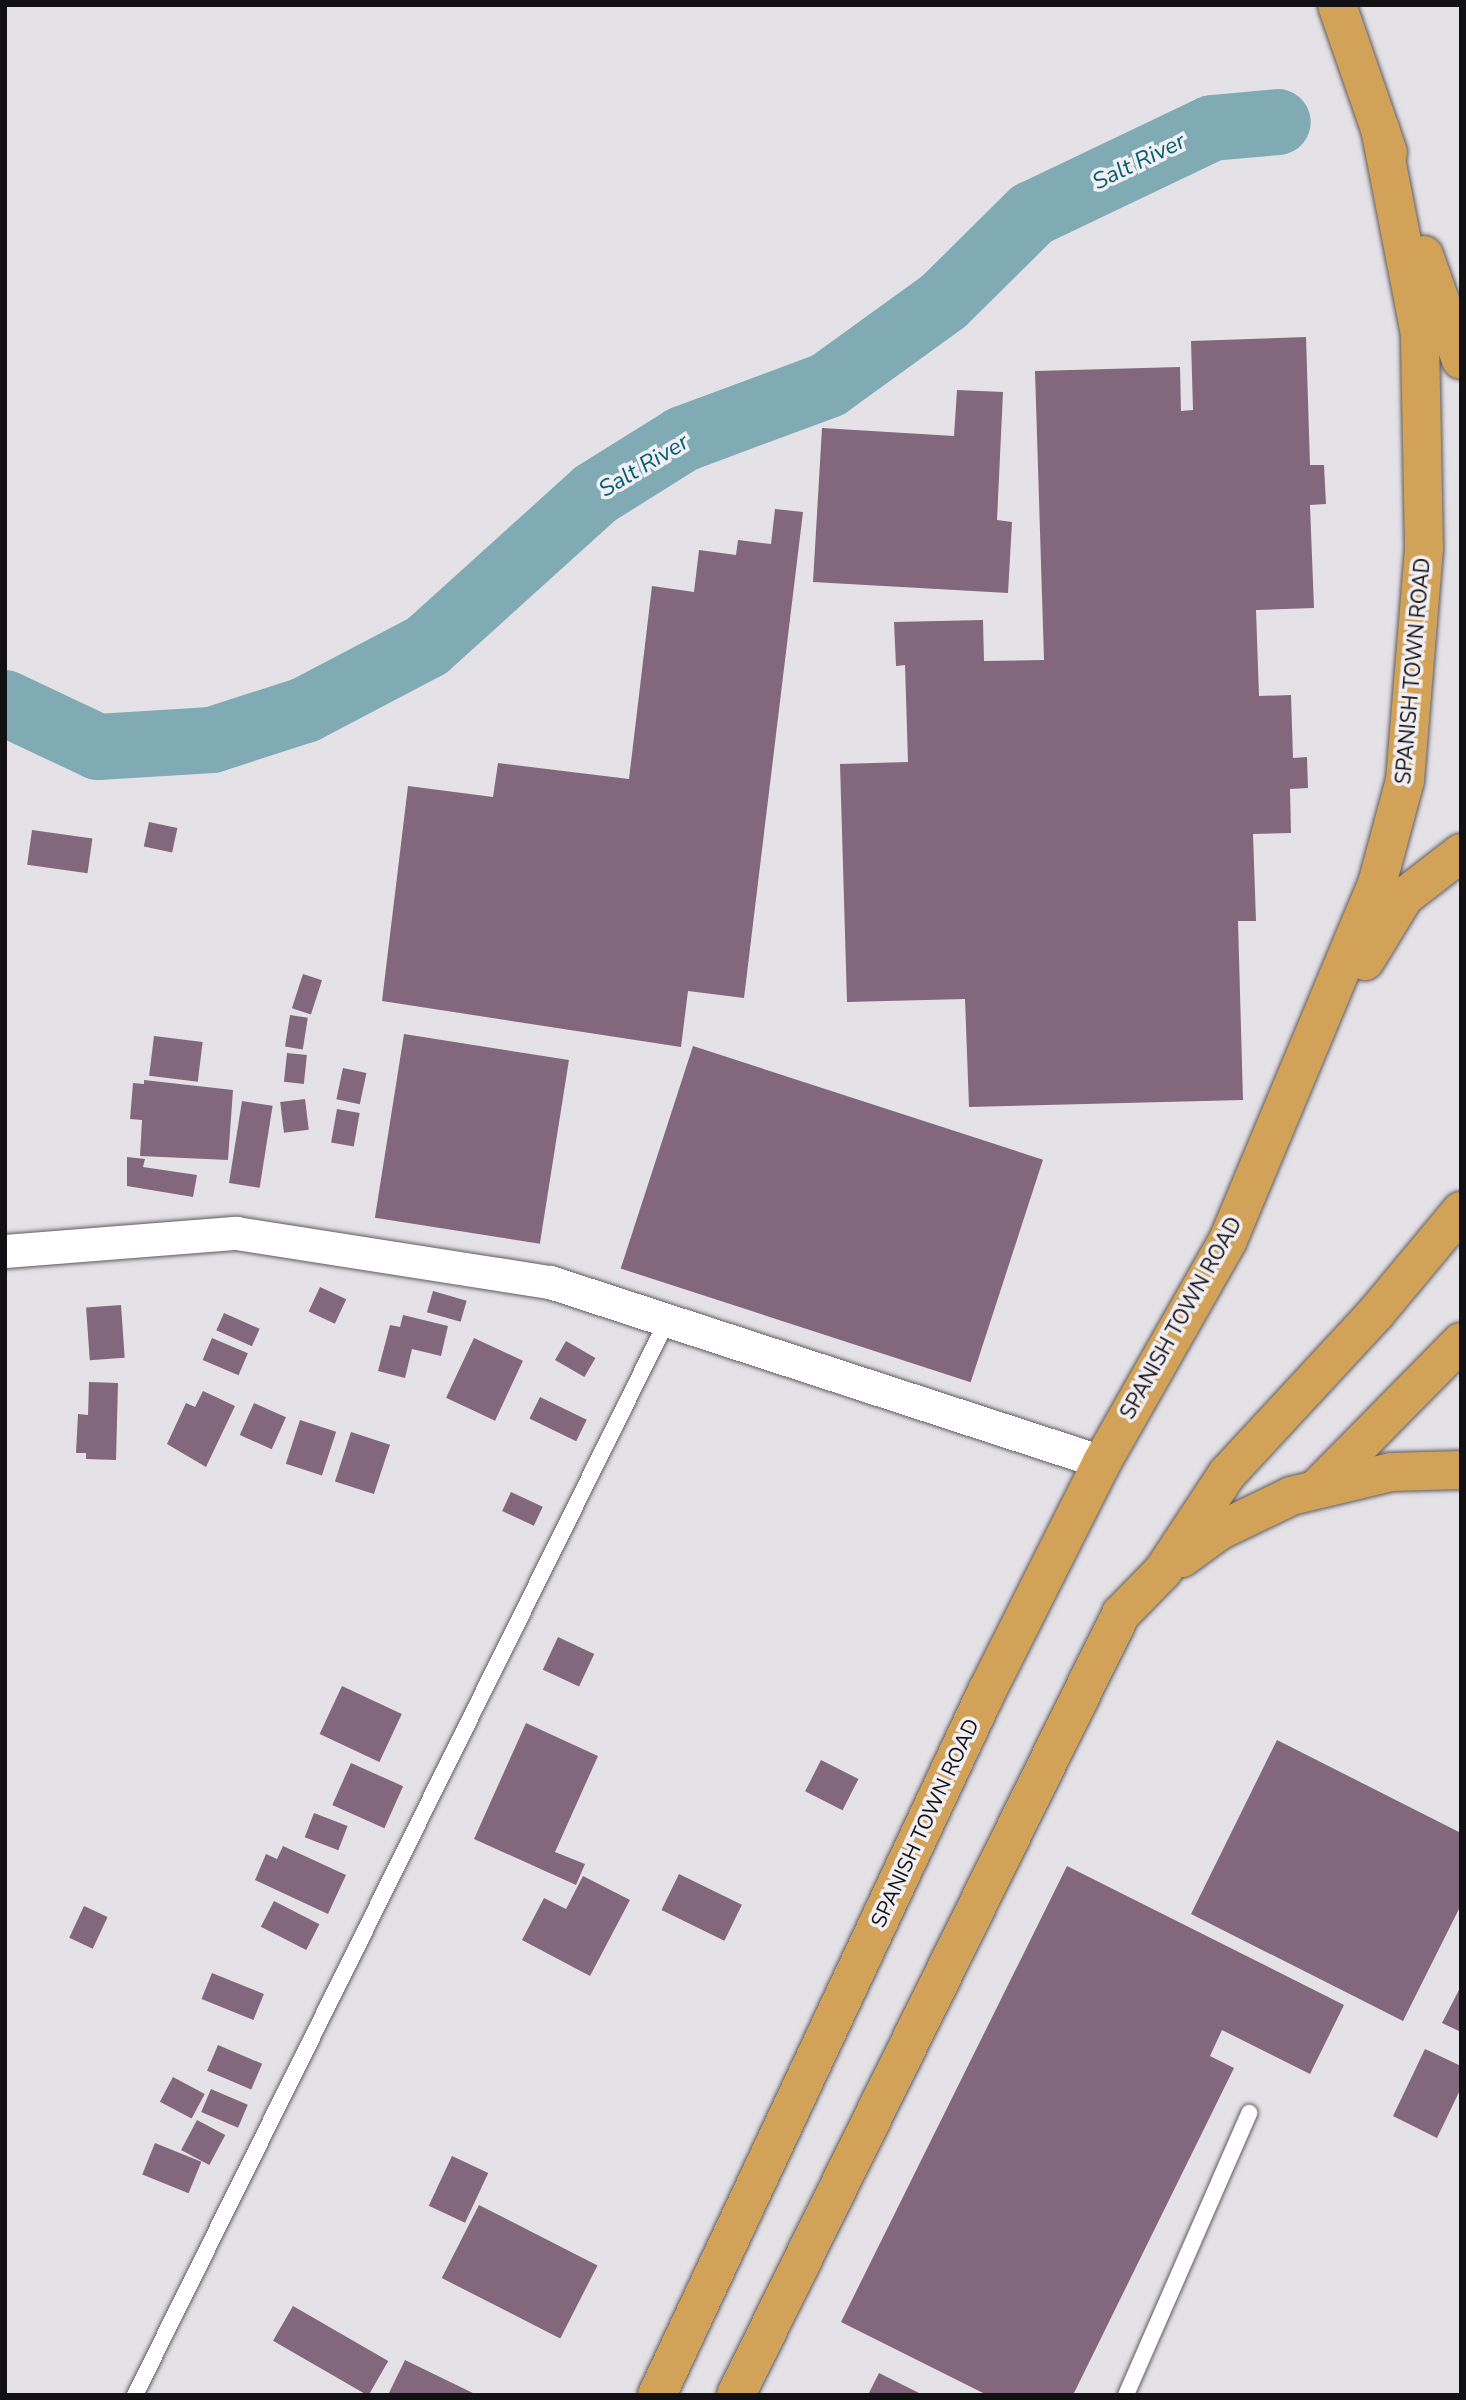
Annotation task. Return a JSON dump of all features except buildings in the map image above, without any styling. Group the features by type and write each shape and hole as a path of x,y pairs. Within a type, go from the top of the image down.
{"highway":[{"path":"1338,5 1461,360"},
{"name":"SPANISH TOWN ROAD","path":"657,2395 987,1691 1102,1462 1228,1240 1377,884 1405,780 1422,575 1420,334 1380,129"},
{"path":"1304,1058 1404,897 1461,853"},
{"path":"1163,1571 1227,1474 1377,1313 1461,1212"},
{"path":"1316,1489 1461,1342"},
{"path":"736,2395 1121,1614 1163,1571 1219,1531 1291,1496 1391,1472 1461,1470"}],"street":[{"path":"5,1251 236,1233 550,1282 1102,1462"}],"lane":[{"path":"135,2395 667,1321"},
{"path":"1126,2395 1250,2113"}],"waterway":[{"name":"Salt River","path":"5,703 98,747 212,740 305,710 427,646 595,494 683,439 828,385 944,301 1032,214 1212,128 1278,122"}]}
